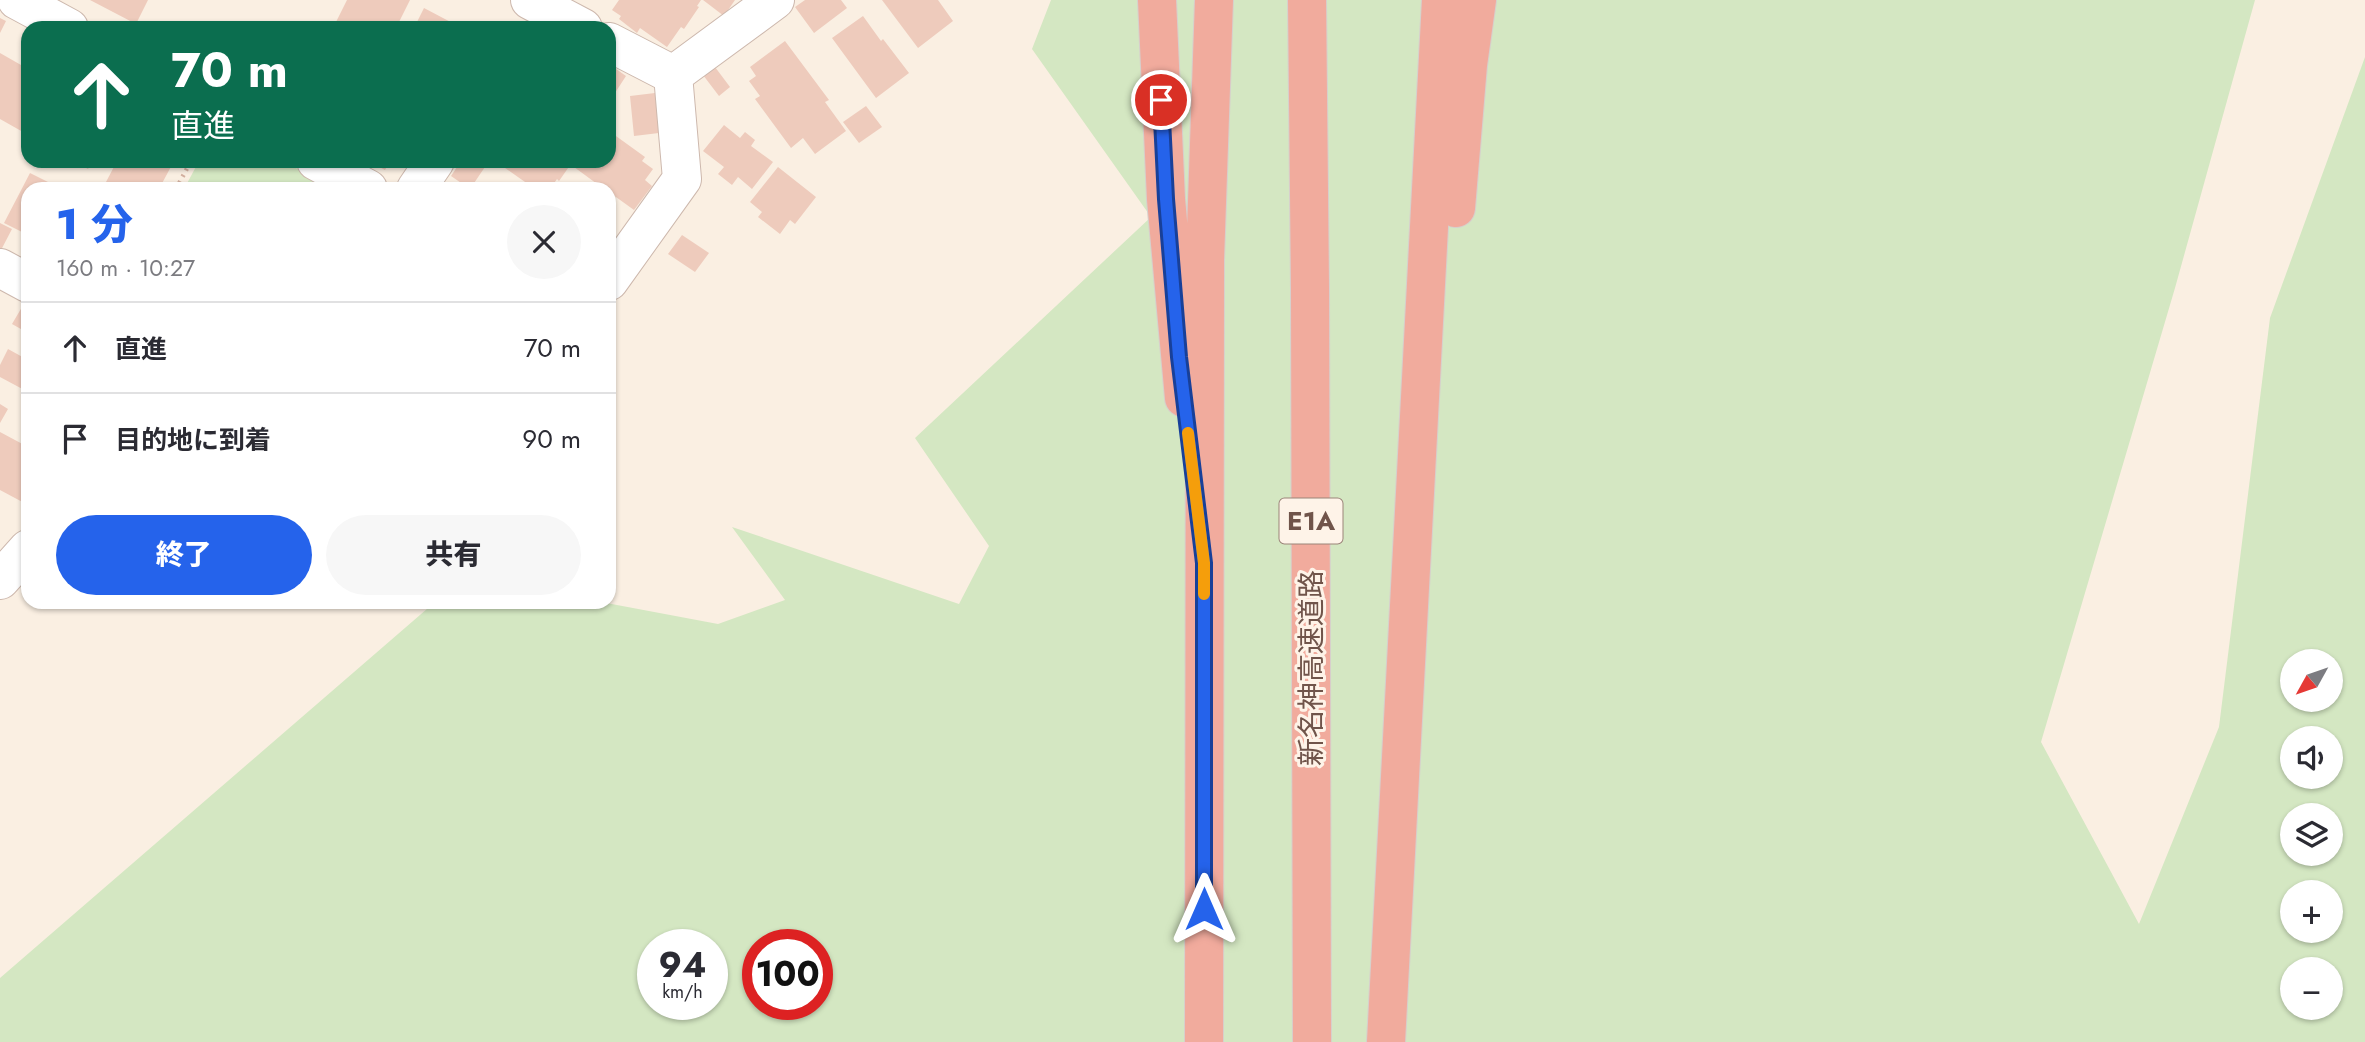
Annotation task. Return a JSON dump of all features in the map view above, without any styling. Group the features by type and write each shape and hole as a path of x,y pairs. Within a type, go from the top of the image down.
{"highway":[{"path":"1157,0 1166,199 1179,357 1204,563"},
{"path":"1204,1042 1205,260 1214,0"},
{"name":"新名神高速道路","path":"1307,0 1312,1042"},
{"path":"1386,1042 1441,0"},
{"path":"1410,603 1445,350 1468,65 1477,0"}],"street":[{"path":"17,0 56,21"},
{"path":"673,75 775,0"},
{"path":"535,8 566,21"},
{"path":"616,45 673,75"},
{"path":"616,271 682,179 673,75"},
{"path":"329,168 355,182"},
{"path":"0,268 21,279"}],"green space":[{"path":"1051,0 2255,0 2175,288 2041,742 2139,924 2219,727 2270,318 2365,57 2365,1042 0,1042 0,978 427,609 616,609 616,605 718,624 785,600 732,527 959,604 989,546 915,438 1151,217 1032,49"},
{"path":"195,168 296,168 322,182 188,182"}],"building":[{"path":"90,0 148,0 138,21 130,21"},
{"path":"347,0 410,0 400,21 336,21"},
{"path":"619,0 701,0 684,29 681,27 667,47 640,28 637,33 619,19 621,16 612,10"},
{"path":"703,0 735,0 724,16"},
{"path":"805,0 841,0 847,8 814,33 795,7"},
{"path":"882,0 938,0 953,21 918,48"},
{"path":"424,8 449,21 418,21"},
{"path":"863,16 909,73 876,98 832,38"},
{"path":"0,18 6,21 0,33"},
{"path":"785,41 829,100 825,102 846,131 815,154 803,138 791,148 755,99 760,96 749,81 756,76 750,67"},
{"path":"0,53 21,65 21,131 0,119"},
{"path":"715,67 730,87 719,96 703,75"},
{"path":"616,69 626,76 616,91"},
{"path":"655,93 659,133 634,136 630,96"},
{"path":"866,106 882,127 859,143 843,122"},
{"path":"724,125 740,138 745,132 755,140 751,146 773,162 752,189 738,177 732,185 718,174 724,167 703,151"},
{"path":"616,136 645,157 642,161 653,169 645,180 652,186 634,210 616,197 616,182 594,182 575,168 616,168"},
{"path":"778,167 816,197 795,224 790,220 780,234 758,217 762,212 750,202"},
{"path":"113,168 170,168 163,182 106,182"},
{"path":"456,168 484,168 475,182 460,182 451,176"},
{"path":"505,168 568,168 559,181 525,182"},
{"path":"30,173 48,182 25,182"},
{"path":"21,190 21,232 4,223"},
{"path":"0,223 12,229 0,252"},
{"path":"682,235 709,253 695,272 668,254"},
{"path":"21,309 21,329 12,324"},
{"path":"8,349 21,356 21,388 0,377 0,365"},
{"path":"0,404 8,409 0,423"},
{"path":"0,432 21,443 21,501 0,490"}],"slow traffic":[{"path":"1188,433 1204,563 1204,594"}],"route":[{"path":"1161,100 1179,357 1204,563 1204,909"}]}
